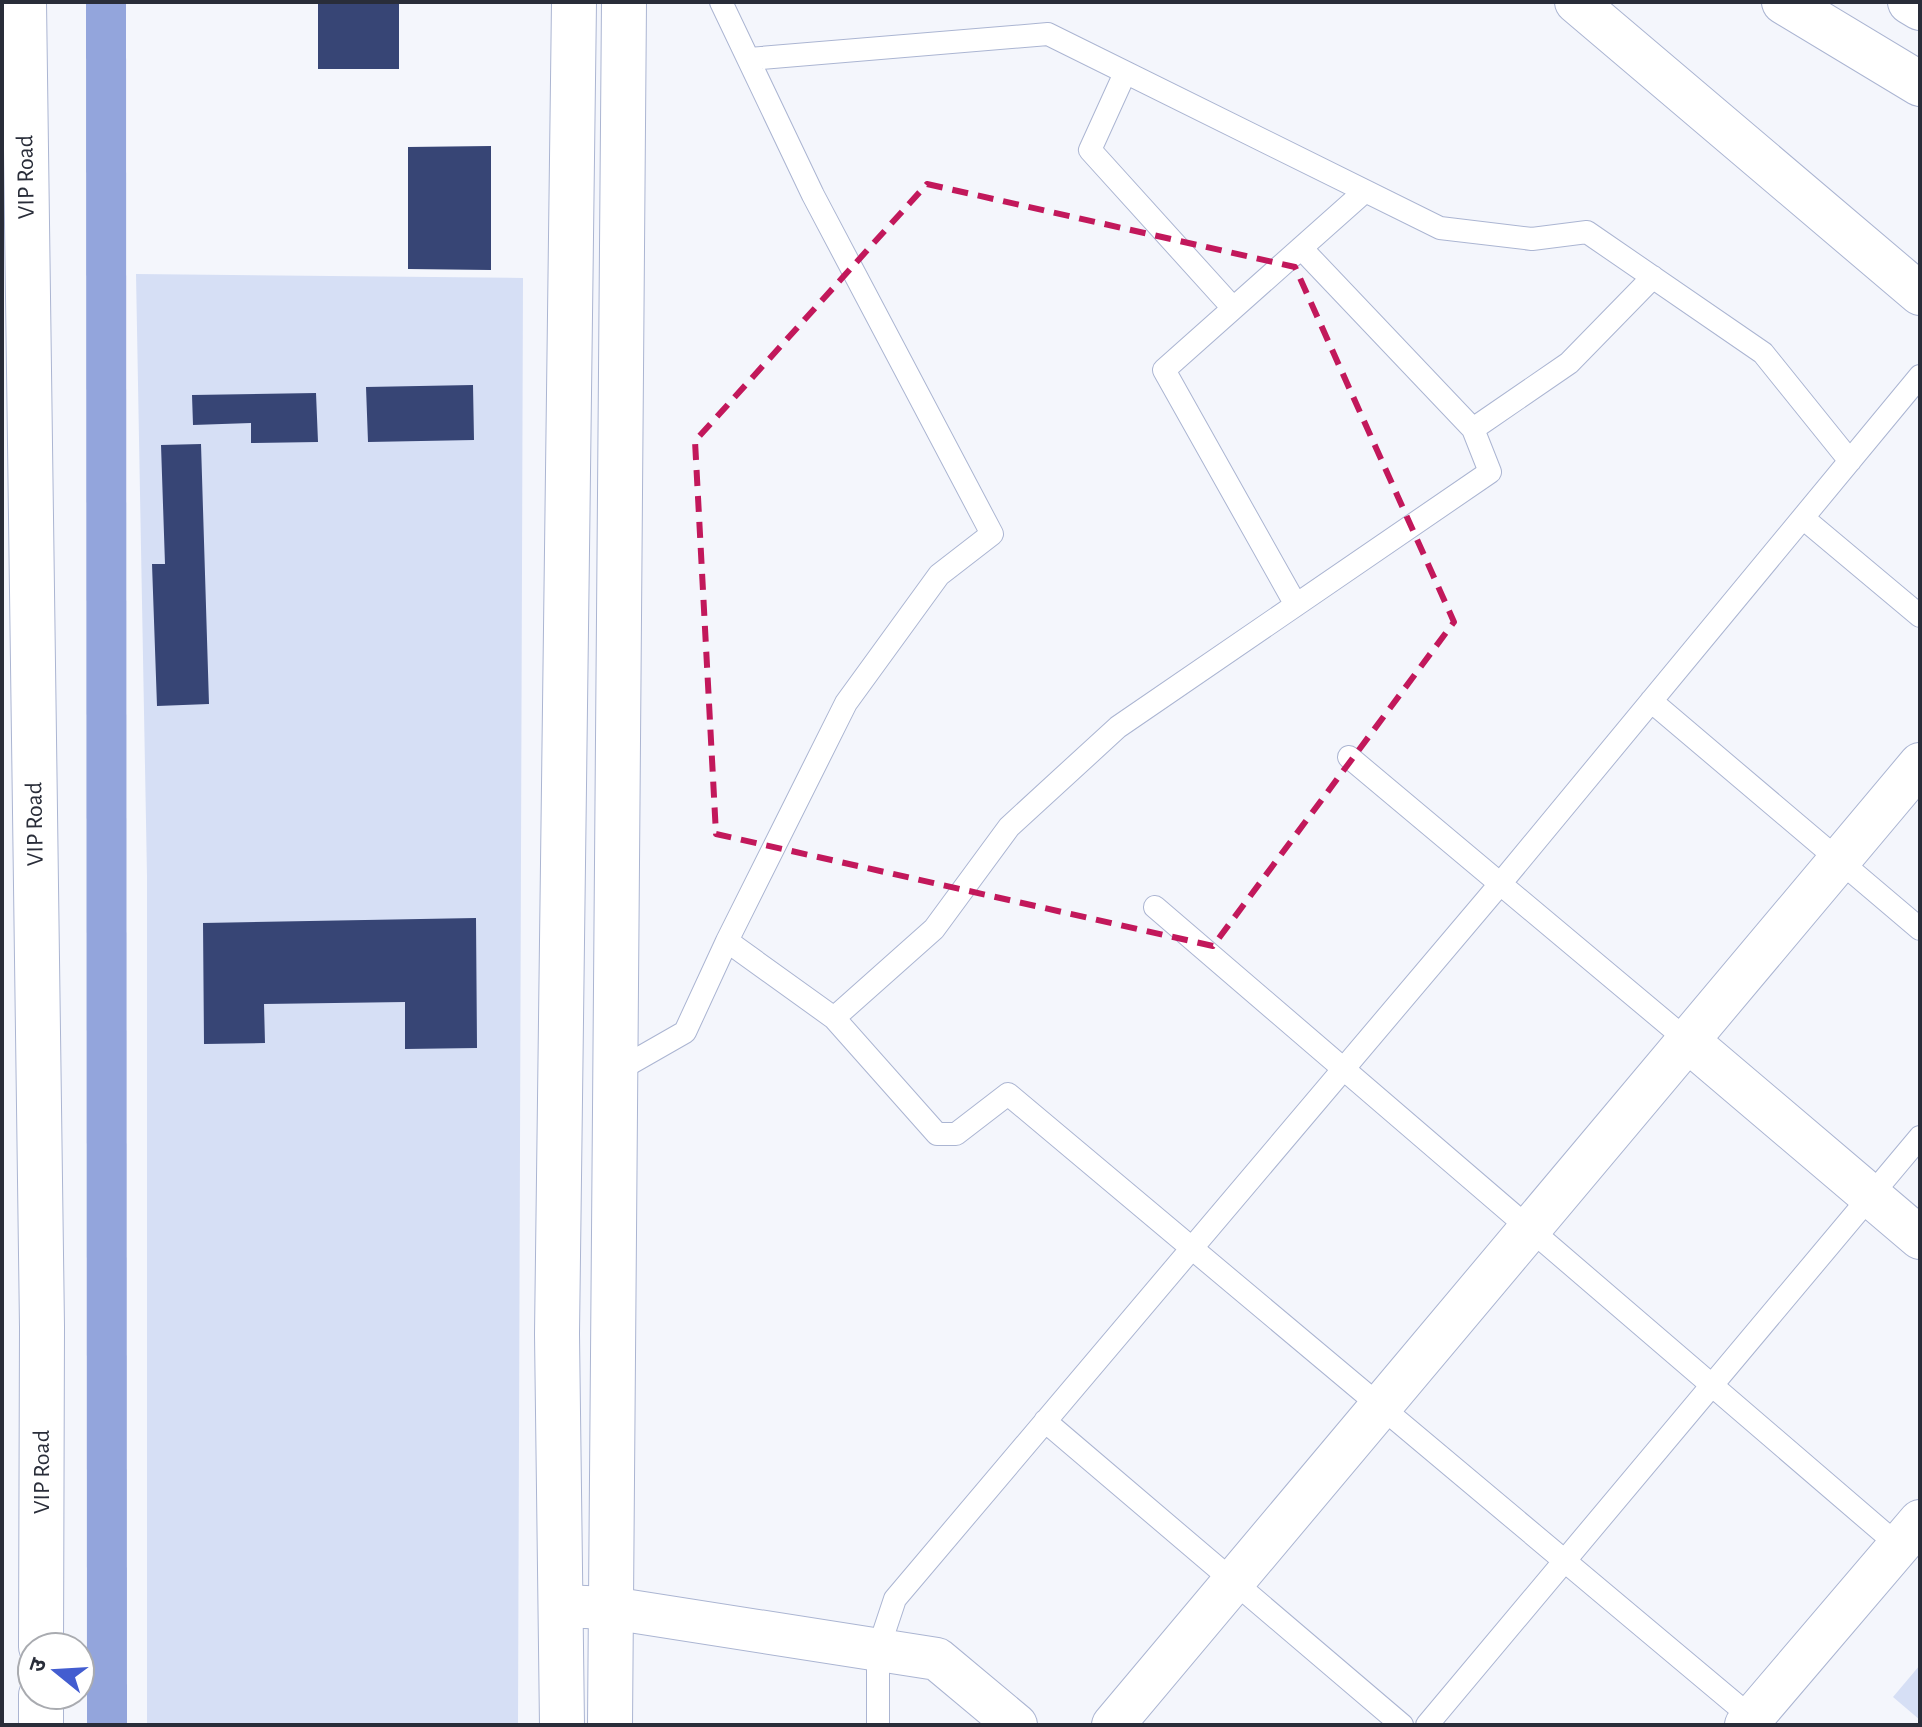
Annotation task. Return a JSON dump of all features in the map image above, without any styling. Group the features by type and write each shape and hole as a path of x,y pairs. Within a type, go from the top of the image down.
{"street":[{"name":"VIP Road","path":"24,2 42,1327 41,1631"},
{"path":"562,1725 557,1334 574,2"},
{"path":"610,1725 624,2"},
{"path":"1576,2 1920,294"},
{"path":"1784,2 1920,84"},
{"path":"1910,2 1920,8"},
{"path":"1113,1725 1920,764"},
{"path":"1688,1041 1920,1238"},
{"path":"1758,1716 1910,1534"},
{"path":"560,1606 611,1608 937,1659 1016,1725"}],"lane":[{"path":"615,1072 685,1032 846,703 939,575 992,534 813,195 721,2"},
{"path":"749,59 1048,34 1440,228 1532,239 1587,232 1763,353 1850,461"},
{"path":"1125,73 1090,150 1233,308"},
{"path":"1296,605 1164,370 1364,192"},
{"path":"834,1018 934,929 1009,827 1118,727 1490,472 1473,429 1301,248"},
{"path":"1473,429 1569,363 1653,277"},
{"path":"878,1725 878,1650 895,1599 1500,884 1920,376"},
{"path":"1803,518 1920,616"},
{"path":"1651,701 1920,929"},
{"path":"1349,757 1688,1041"},
{"path":"1155,907 1712,1385 1910,1534"},
{"path":"727,941 834,1018 937,1134 956,1134 1008,1094 1565,1560 1758,1716"},
{"path":"1427,1725 1920,1137"},
{"path":"1045,1421 1402,1725"}],"highlighted area":[{"path":"927,184 1295,267 1454,622 1213,946 716,834 695,441"}],"shaded area":[{"path":"136,274 523,278 518,1725 147,1725 147,876"},
{"path":"1920,1665 1920,1720 1893,1697"}],"building":[{"path":"318,2 399,2 399,69 318,69"},
{"path":"491,146 491,270 408,269 408,147"},
{"path":"473,385 474,440 368,442 366,387"},
{"path":"316,393 318,442 251,443 251,423 193,425 192,395"},
{"path":"201,444 209,704 157,706 152,564 165,564 161,445"},
{"path":"476,918 477,1048 405,1049 405,1002 264,1004 265,1043 204,1044 203,923"}],"waterway":[{"path":"106,2 107,1725"}]}
